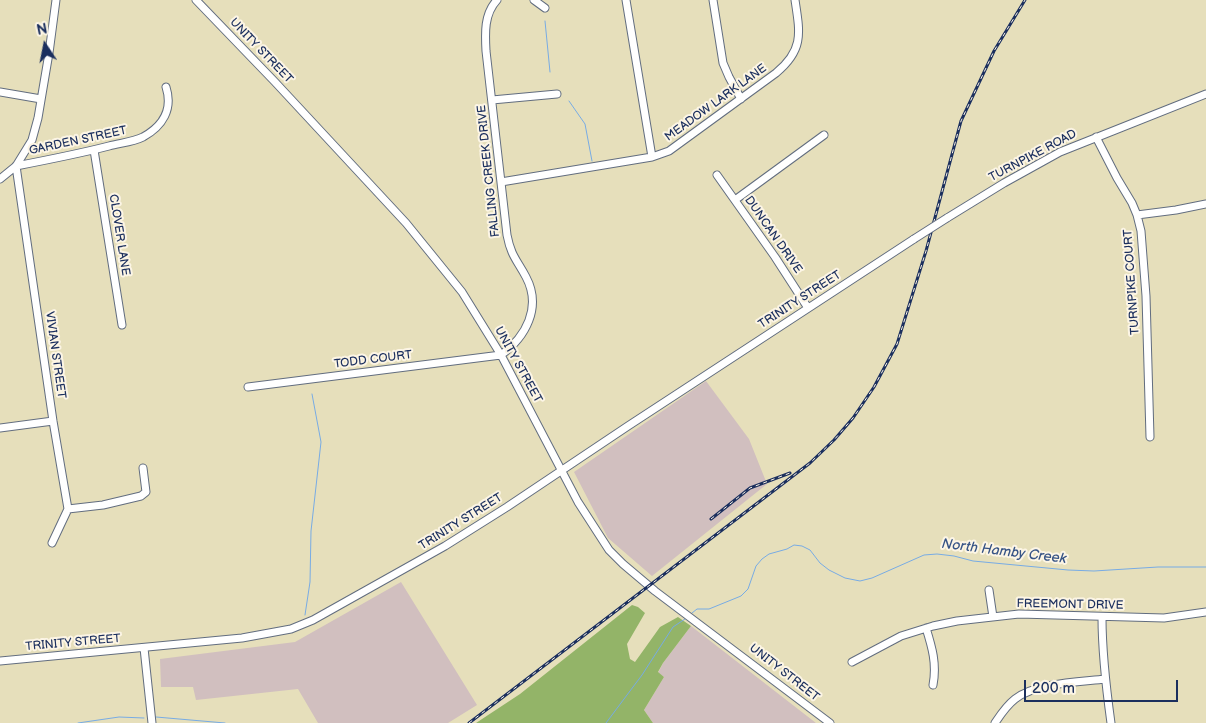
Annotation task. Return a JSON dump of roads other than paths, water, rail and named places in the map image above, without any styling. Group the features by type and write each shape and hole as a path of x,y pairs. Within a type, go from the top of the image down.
{"street":[{"path":"0,179 16,166 32,140 41,99 56,0"},
{"name":"UNITY STREET","path":"196,0 281,88 423,243 462,292 501,355 561,470 609,550 655,591 830,723"},
{"name":"FALLING CREEK DRIVE","path":"497,0 489,12 485,30 501,182 509,246 513,258 527,278 532,294 532,316 520,337 501,355"},
{"path":"534,0 545,8"},
{"path":"626,0 652,157"},
{"path":"713,0 723,63 741,99"},
{"name":"MEADOW LARK LANE","path":"501,182 652,157 669,151 780,70 792,55 799,36 795,0"},
{"name":"GARDEN STREET","path":"16,166 141,138 160,122 168,110 170,99 166,87"},
{"path":"0,92 41,99"},
{"path":"492,100 557,94"},
{"name":"TURNPIKE ROAD","path":"881,261 947,218 1060,152 1206,94"},
{"path":"735,200 824,135"},
{"name":"TURNPIKE COURT","path":"1096,137 1138,215 1146,296 1150,437"},
{"name":"CLOVER LANE","path":"94,150 122,325"},
{"name":"VIVIAN STREET","path":"16,166 53,421 68,509"},
{"name":"DUNCAN DRIVE","path":"717,175 775,257 808,308"},
{"path":"1138,215 1206,204"},
{"name":"TRINITY STREET","path":"0,661 272,634 313,620 445,546 881,261"},
{"name":"TODD COURT","path":"248,387 501,355"},
{"path":"0,428 53,421"},
{"path":"52,543 68,509 103,505 141,496 146,492 143,468"},
{"path":"989,590 992,617"},
{"name":"FREEMONT DRIVE","path":"852,662 901,636 957,621 1019,614 1164,618 1206,612"},
{"path":"1102,617 1104,679 1111,723"},
{"path":"926,628 933,649 936,670 934,685"},
{"path":"144,648 152,723"},
{"path":"995,723 1004,709 1016,698 1030,691 1104,679"}],"waterway":[{"path":"545,21 550,72"},
{"path":"569,101 585,124 592,161"},
{"path":"305,615 310,582 311,531 321,442 312,394"},
{"name":"North Hamby Creek","path":"692,613 697,609 709,609 741,596 748,589 756,566 762,559 769,554 794,545 810,550 820,563 829,570 845,578 860,581 872,578 924,555 937,554 973,561 1068,570 1094,571 1158,567 1206,567"},
{"name":"North Hamby Creek","path":"606,723 642,675 673,627 685,619"},
{"name":"North Hamby Creek","path":"78,723 119,717 144,718"},
{"name":"North Hamby Creek","path":"156,717 225,723"}],"railway":[{"path":"469,723 810,463 853,418 874,387 897,344 926,251 961,121 994,51 1025,0"},
{"path":"711,519 750,488 790,473"}]}
